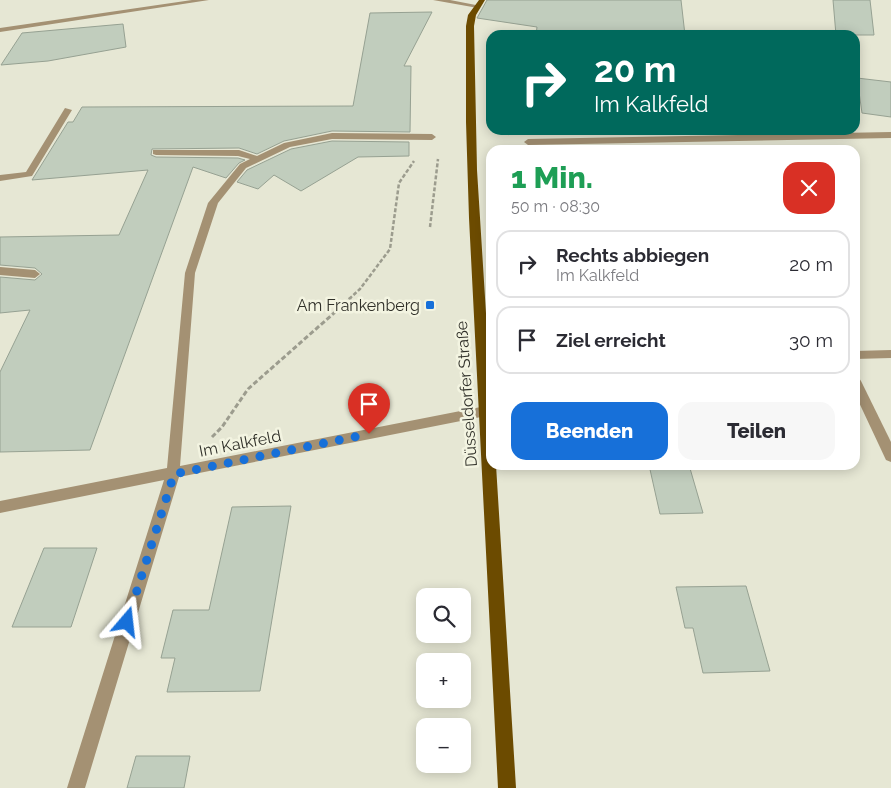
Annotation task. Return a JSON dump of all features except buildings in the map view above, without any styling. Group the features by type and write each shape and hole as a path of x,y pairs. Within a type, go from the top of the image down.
{"main road":[{"name":"Düsseldorfer Straße","path":"480,3 472,16 470,26 471,144 476,273 486,378"},
{"name":"Düsseldorfer Straße","path":"492,470 507,788"}],"street":[{"path":"0,30 206,0"},
{"path":"436,0 480,3"},
{"path":"0,178 29,174 68,110"},
{"path":"76,788 174,474 190,272 213,203 243,166 287,145 332,136 432,137"},
{"path":"528,142 891,136"},
{"path":"156,152 239,152 259,159"},
{"path":"0,271 35,274"},
{"path":"860,355 891,354"},
{"path":"860,391 891,456"},
{"name":"Im Kalkfeld","path":"0,507 486,411"}],"path":[{"path":"174,474 222,427 248,388 308,334 328,320 360,288 390,249 399,183 432,137"},
{"path":"430,228 438,156"}],"place":[{"name":"Am Frankenberg","path":"430,305"}],"route":[{"path":"127,622 174,474 369,434"}]}
